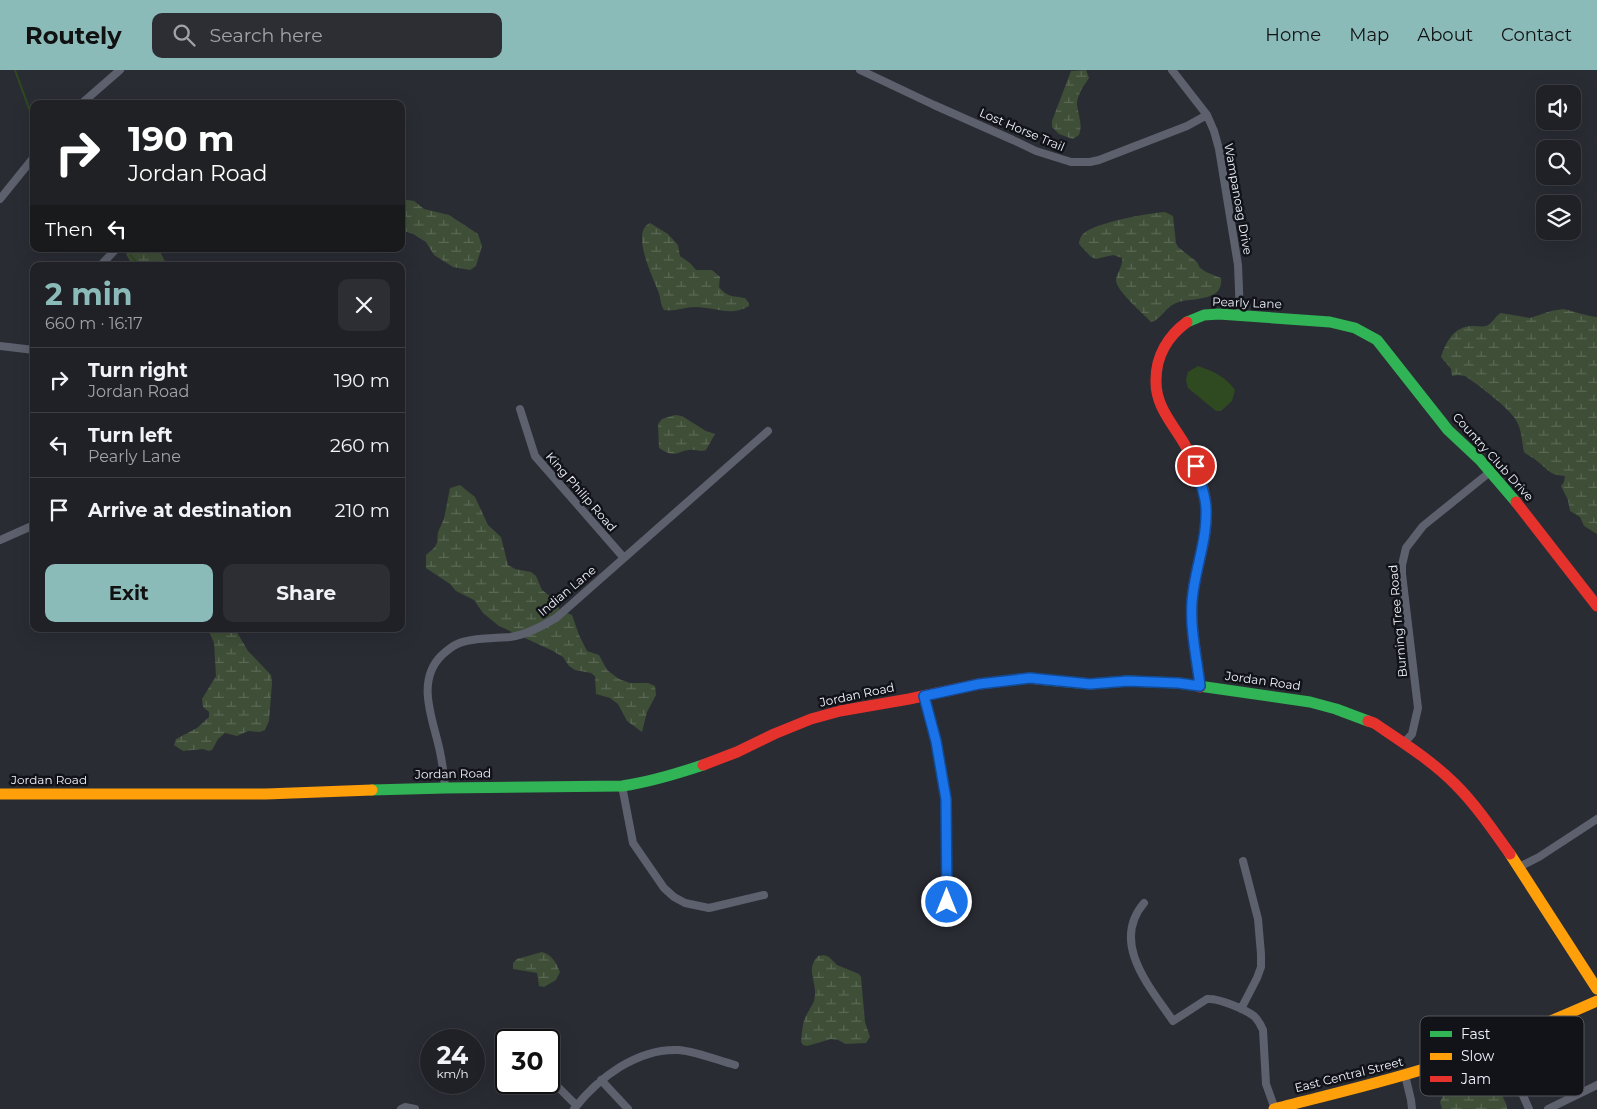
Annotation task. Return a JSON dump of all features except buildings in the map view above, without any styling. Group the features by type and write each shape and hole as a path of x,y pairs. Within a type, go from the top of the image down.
{"street":[{"path":"86,100 120,70"},
{"name":"Lost Horse Trail","path":"860,70 1036,152 1071,162 1099,160 1187,126 1207,115"},
{"name":"Wampanoag Drive","path":"1172,70 1207,115 1220,149 1238,265 1240,315"},
{"path":"0,199 30,162"},
{"path":"104,262 113,252"},
{"name":"Pearly Lane","path":"1200,686 1192,602 1205,534 1205,498 1196,466 1176,429 1165,415 1159,400 1155,384 1162,350 1172,334 1180,328 1196,318 1211,314 1330,322 1364,331"},
{"name":"Country Club Drive","path":"1364,331 1376,340 1448,430 1480,460 1525,513 1530,522 1597,606"},
{"path":"0,346 30,350"},
{"name":"King Philip Road","path":"520,409 535,456 624,558"},
{"name":"Indian Lane","path":"445,788 441,757 428,705 427,687 428,679 439,658 453,645 471,640 512,637 542,626 556,618 768,431"},
{"name":"Burning Tree Road","path":"1404,744 1412,734 1418,708 1402,574 1406,548 1423,526 1490,472"},
{"path":"0,540 30,526"},
{"name":"Jordan Road","path":"0,794 266,794 445,788 622,786 648,782 676,774 737,752 811,719 979,684 1030,678 1090,684 1128,681 1178,683 1301,701 1336,709 1374,723 1416,751 1454,784 1482,815 1519,867 1597,989"},
{"path":"924,696 936,741 946,799 947,902"},
{"path":"622,786 633,843 664,888 674,897 685,903 709,908 764,896"},
{"path":"1519,867 1597,819"},
{"path":"1242,1010 1257,978 1261,954 1258,919 1243,861"},
{"path":"1144,903 1137,912 1132,924 1130,939 1134,956 1143,976 1173,1021 1207,999 1213,999 1242,1010 1260,1022 1263,1030 1266,1084 1275,1109"},
{"name":"East Central Street","path":"1562,1016 1597,1001"},
{"path":"560,1090 575,1107 601,1080 620,1067 637,1058 670,1050 692,1052 735,1065"},
{"name":"East Central Street","path":"1275,1109 1420,1071"},
{"path":"1405,1076 1412,1109"},
{"path":"601,1080 628,1109"},
{"path":"1584,1091 1597,1085"},
{"path":"1523,1096 1529,1109"},
{"path":"1548,1109 1575,1096"},
{"path":"401,1109 406,1107 414,1109"}],"green space":[{"path":"1086,70 1089,78 1081,90 1077,101 1080,131 1079,135 1073,139 1059,134 1052,127 1052,121 1071,71"},
{"path":"405,200 414,201 424,209 449,215 478,234 482,246 476,266 470,270 453,267 434,255 426,242 405,231"},
{"path":"1165,212 1173,216 1178,247 1197,262 1200,268 1221,278 1221,286 1217,292 1205,298 1182,301 1172,305 1158,319 1151,322 1125,296 1117,285 1116,280 1122,264 1122,258 1113,255 1096,259 1091,257 1079,242 1083,234 1089,230 1109,222"},
{"path":"650,223 668,234 678,245 680,256 696,270 712,270 720,277 719,287 725,293 730,296 745,298 749,306 736,311 722,311 702,307 664,310 642,245 644,228"},
{"path":"128,252 160,252 165,262 131,262 126,254"},
{"path":"1563,309 1597,317 1597,534 1584,526 1580,517 1570,511 1568,500 1561,486 1565,476 1552,473 1524,452 1521,434 1515,418 1495,398 1465,376 1452,376 1451,369 1441,357 1452,335 1467,326 1486,326 1501,313 1530,318"},
{"path":"675,415 682,416 706,431 715,434 706,450 689,450 670,454 659,448 658,424 662,419"},
{"path":"460,485 475,497 488,525 501,537 508,565 515,569 531,572 536,576 542,590 555,600 560,610 572,615 587,651 599,655 607,670 619,679 630,683 648,683 655,686 656,695 647,712 642,732 627,721 618,704 610,698 596,694 595,676 591,673 575,670 569,666 563,657 553,651 499,626 483,613 474,600 456,591 450,584 426,568 426,555 437,543 438,532 444,519 450,488"},
{"path":"209,632 237,632 248,651 271,675 269,721 265,730 260,732 248,731 237,736 225,733 218,739 212,750 183,751 174,745 176,739 197,728 209,717 209,712 203,707 202,699 216,676 214,643"},
{"path":"542,952 553,959 560,972 556,980 544,987 539,986 537,973 513,969 513,963 517,959"},
{"path":"824,955 837,965 859,974 861,977 865,1022 870,1037 866,1043 846,1044 831,1039 807,1046 801,1042 804,1021 814,1001 815,988 812,967 818,956"},
{"path":"1443,1096 1502,1096 1507,1109 1442,1109 1440,1102"}],"shaded area":[{"path":"1198,366 1219,375 1228,381 1235,390 1232,401 1221,411 1216,411 1188,388 1186,380 1188,372"}],"waterway":[{"path":"15,70 30,111"},
{"path":"130,255 136,262"}],"traffic: fast":[{"path":"1187,322 1204,315 1219,314 1330,322 1355,328 1377,340 1448,430 1480,460 1516,502"},
{"path":"1037,679 1090,684 1128,681 1178,683 1310,702 1368,721"},
{"path":"372,790 622,786 663,777 703,765"}],"traffic: slow":[{"path":"0,794 266,794 372,790"},
{"path":"1510,854 1597,989"},
{"path":"1562,1016 1597,1001"},
{"path":"1274,1109 1420,1070"}],"traffic: jam":[{"path":"1187,322 1164,347 1158,363 1156,389 1158,398 1170,422 1192,458 1204,491 1206,524 1192,600 1193,633 1200,687"},
{"path":"1516,502 1597,606"},
{"path":"703,765 811,719 840,711 979,684 1030,678 1037,679"},
{"path":"1368,721 1406,744 1446,775 1477,809 1510,854"}],"route":[{"path":"947,902 946,799 936,741 924,696 979,684 1030,678 1090,684 1128,681 1200,686 1192,602 1205,534 1206,508 1196,466"}]}
